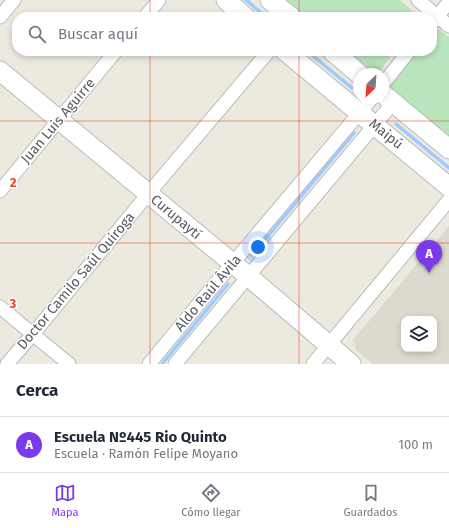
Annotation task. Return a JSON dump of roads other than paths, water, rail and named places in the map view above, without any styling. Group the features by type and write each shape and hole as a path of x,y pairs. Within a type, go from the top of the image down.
{"street":[{"path":"0,17 14,0"},
{"path":"148,12 159,0"},
{"path":"226,0 239,12"},
{"path":"270,0 285,12"},
{"path":"418,0 428,12"},
{"path":"437,17 449,2"},
{"path":"437,21 449,26"},
{"name":"Juan Luis Aguirre","path":"0,191 112,56"},
{"name":"Doctor Camilo Saúl Quiroga","path":"7,364 265,56"},
{"name":"Maipú","path":"291,56 449,187"},
{"path":"338,56 353,69"},
{"path":"389,77 406,56"},
{"name":"Curupaytí","path":"0,71 352,364"},
{"name":"Maipú","path":"389,99 449,149"},
{"name":"Aldo Raúl Ávila","path":"149,364 367,104"},
{"name":"Aldo Raúl Ávila","path":"175,364 375,125 385,104"},
{"path":"314,364 449,200"},
{"path":"0,307 69,364"}],"waterway":[{"path":"246,0 260,12"},
{"path":"313,56 352,88"},
{"path":"396,124 449,168"},
{"path":"252,255 354,133"},
{"path":"162,364 228,284"}],"place":[{"name":"Escuela Nº445 Rio Quinto","path":"429,273"}]}
